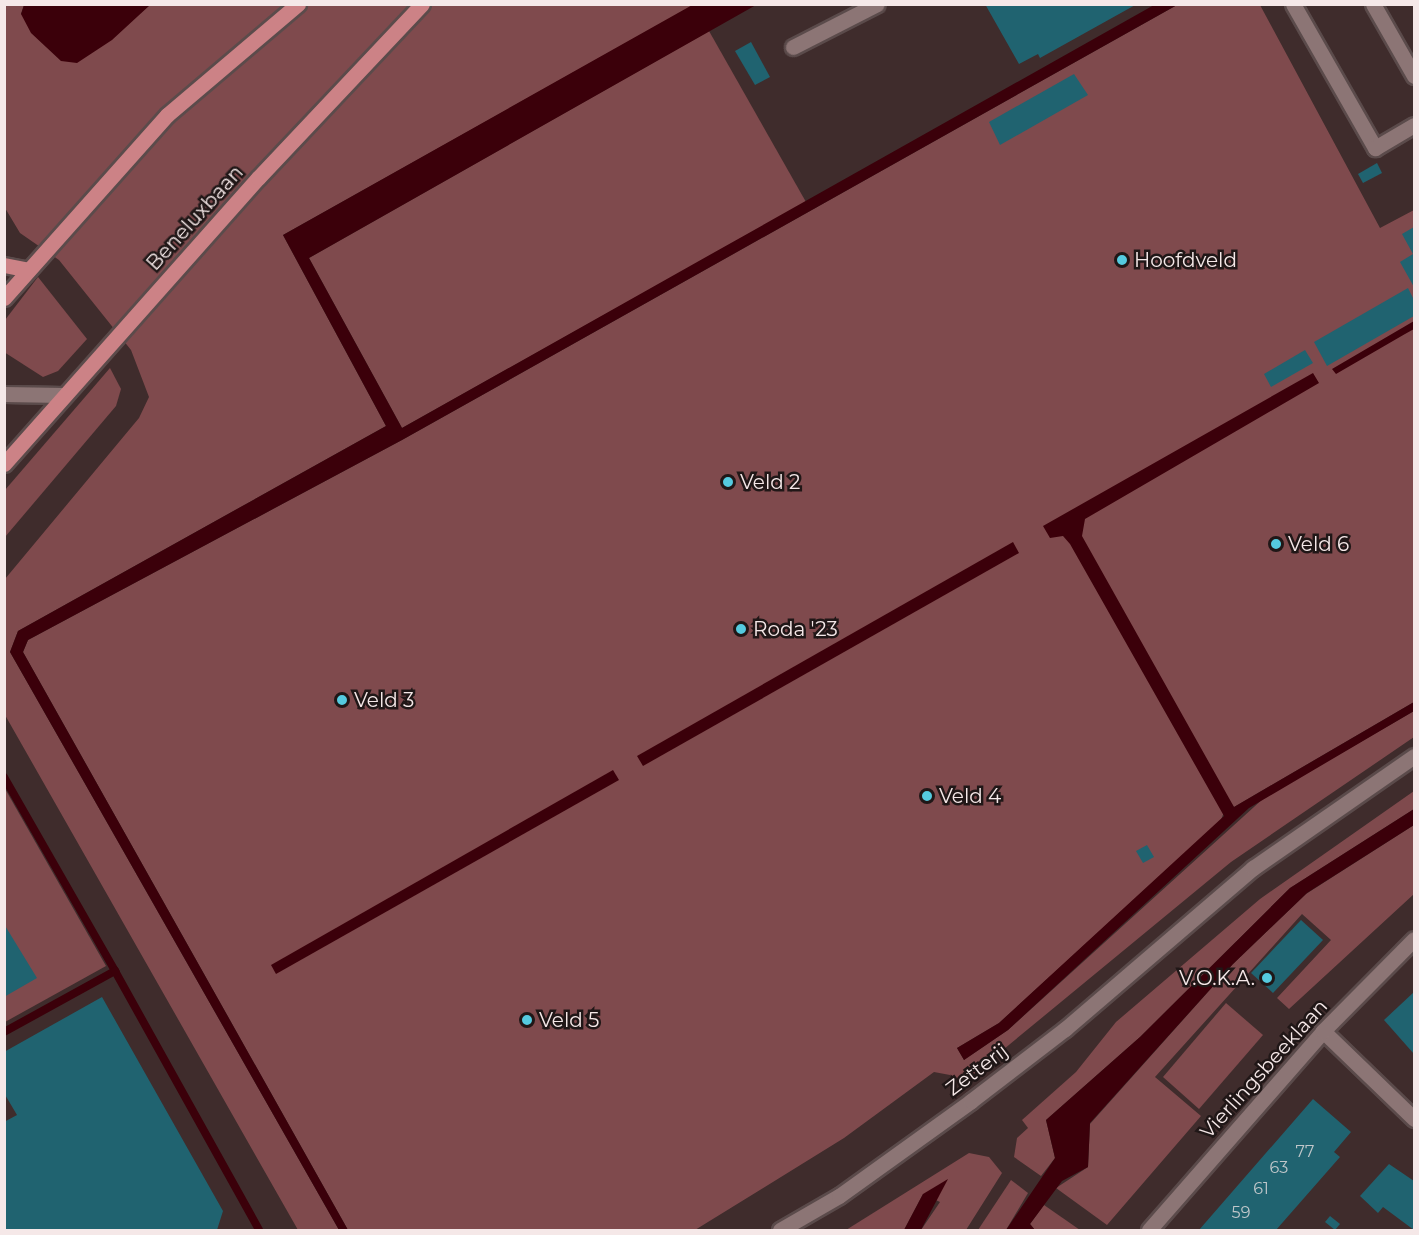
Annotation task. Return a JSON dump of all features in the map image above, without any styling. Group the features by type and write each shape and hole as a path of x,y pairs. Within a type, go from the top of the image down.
{"main road":[{"path":"4,298 167,115 298,4"},
{"name":"Beneluxbaan","path":"4,464 63,395 422,4"},
{"path":"4,265 29,270"}],"street":[{"path":"793,46 877,4"},
{"path":"1293,4 1375,148 1414,125"},
{"path":"1373,4 1414,76"},
{"path":"4,394 63,395"},
{"name":"Zetterij","path":"780,1230 838,1196 971,1101 1186,926 1253,868 1414,756"},
{"name":"Vierlingsbeeklaan","path":"1149,1230 1323,1031 1414,939"},
{"path":"1323,1031 1414,1119"}],"shaded area":[{"path":"24,4 150,5 112,40 77,63 61,61 31,33 21,14"},
{"path":"694,4 756,5 309,258 402,428 1154,5 1177,5 402,440 28,640 23,652 348,1230 339,1230 10,652 18,631 386,426 283,235"},
{"path":"5,5 24,5 21,14 96,49 150,5 694,5 283,235 386,426 18,631 10,652 339,1230 298,1230 5,715 5,579 139,418 149,397 131,350 59,260 20,233 5,208"},
{"name":"Roda '23","path":"1177,5 1260,5 1380,228 1414,210 1414,702 1234,807 1172,721 1224,812 1221,820 999,1023 957,1048 964,1060 1008,1030 1265,797 1414,711 1414,737 1231,862 959,1086 950,1075 934,1072 844,1138 695,1230 348,1230 23,652 28,640 402,440"},
{"path":"709,31 806,202 402,428 309,258"},
{"path":"38,277 87,339 58,371 43,377 4,352 5,320"},
{"path":"1414,321 1414,329 1336,374 1332,369"},
{"path":"110,368 121,389 116,406 5,537 5,490"},
{"path":"1313,373 1319,383 1085,519 1082,536 1234,807 1414,702 1414,711 1249,808 1008,1030 964,1060 957,1048 999,1023 1224,816 1070,544 1063,536 1050,538 1043,526"},
{"path":"1013,542 1019,553 643,766 637,756"},
{"path":"613,770 619,780 276,974 271,965"},
{"path":"4,787 106,966 5,1022 4,1022"},
{"path":"1414,791 1414,809 1290,888 1140,1037 1046,1120 1055,1158 1041,1176 1014,1157 1017,1138 1028,1128 1022,1120 1076,1072 1116,1022 1260,899"},
{"path":"1414,809 1414,825 1307,893 1233,964 1090,1123 1088,1167 1062,1181 1030,1224 1035,1230 1006,1230 1055,1158 1046,1120 1140,1037 1290,888"},
{"path":"1414,825 1414,894 1289,1009 1277,998 1331,940 1302,914 1155,1077 1201,1116 1107,1225 1056,1188 1088,1167 1090,1124 1233,964 1306,894"},
{"path":"1226,1003 1263,1035 1199,1109 1163,1077"},
{"path":"969,1153 989,1157 1002,1173 966,1230 921,1230 940,1202 923,1194 904,1230 846,1230"},
{"path":"948,1179 921,1230 904,1230 923,1194"},
{"path":"1011,1180 1028,1193 1006,1230 978,1230"},
{"path":"1044,1205 1080,1230 1035,1230 1030,1224"}],"building":[{"path":"985,4 1137,4 1040,58 1038,54 1019,64"},
{"path":"751,42 770,77 755,85 735,51"},
{"path":"1074,74 1088,95 1000,145 989,122"},
{"path":"1377,163 1382,173 1363,183 1358,174"},
{"path":"1414,227 1414,287 1400,262 1413,254 1402,234"},
{"path":"1408,288 1414,300 1414,316 1327,366 1314,342"},
{"path":"1305,350 1313,363 1271,387 1264,374"},
{"path":"1147,845 1154,857 1143,863 1136,851"},
{"path":"1301,920 1323,940 1273,993 1251,973"},
{"path":"4,924 37,978 4,997"},
{"path":"1414,992 1414,1054 1384,1020"},
{"path":"102,997 223,1211 217,1230 4,1230 4,1122 17,1115 4,1093 4,1052"},
{"path":"1313,1099 1351,1132 1334,1152 1340,1157 1276,1230 1199,1230"},
{"path":"1389,1164 1414,1181 1414,1230 1383,1207 1378,1213 1360,1196"},
{"path":"1330,1216 1340,1224 1335,1230 1325,1222"}],"waterway":[{"path":"4,777 115,971"},
{"path":"4,1032 115,971 259,1230"}],"place":[{"name":"Hoofdveld","path":"1122,260"},
{"name":"Veld 2","path":"728,482"},
{"name":"Veld 6","path":"1276,544"},
{"name":"Roda '23","path":"741,629"},
{"name":"Veld 3","path":"342,700"},
{"name":"Veld 4","path":"927,796"},
{"name":"V.O.K.A.","path":"1267,978"},
{"name":"Veld 5","path":"527,1020"}]}
